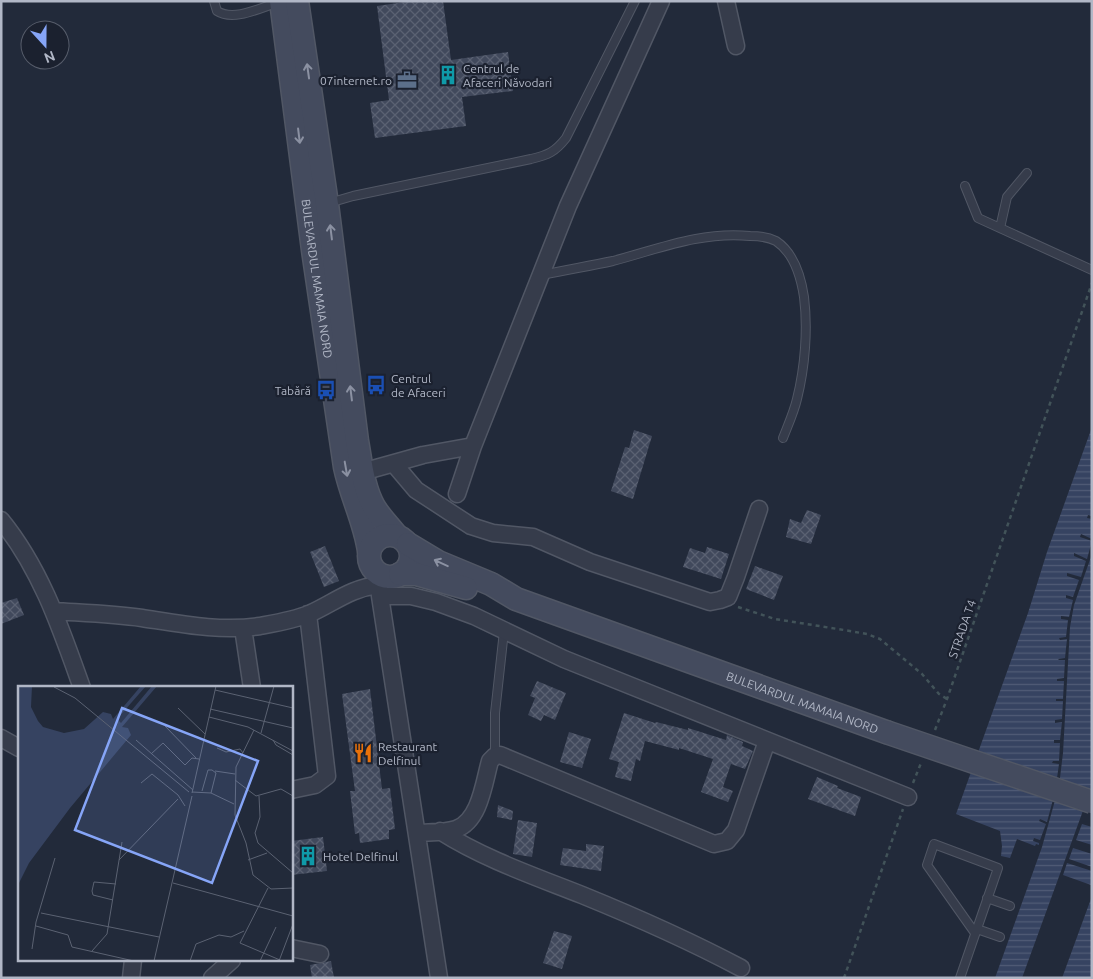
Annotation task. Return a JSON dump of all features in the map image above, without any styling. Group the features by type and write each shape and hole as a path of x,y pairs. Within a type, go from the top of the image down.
{"main road":[{"name":"BULEVARDUL MAMAIA NORD","path":"292,2 327,204 362,472 373,505 402,540 438,562 491,584 516,599 886,732 1092,802"},
{"name":"BULEVARDUL MAMAIA NORD","path":"292,2 313,250 345,467 367,535 369,552"},
{"path":"382,536 402,540 411,556 410,564 385,582 371,565 369,552 372,545 382,536"},
{"name":"BULEVARDUL MAMAIA NORD","path":"385,582 416,574 489,595 516,599"}],"street":[{"path":"457,494 568,206 661,1"},
{"path":"726,1 736,46"},
{"path":"362,472 422,455 474,446"},
{"path":"394,464 416,490 471,526 493,533 533,537 590,562 710,602 728,597 758,509"},
{"path":"1,520 24,552 54,611 81,686"},
{"path":"54,611 140,618 210,628 244,628 274,623 308,614 354,590 385,582 411,596 436,602 474,616 564,659 908,797"},
{"path":"385,582 417,832 439,978"},
{"path":"292,790 315,785 327,776 308,614"},
{"path":"244,628 252,686"},
{"path":"1,738 18,747"},
{"path":"417,832 456,829 469,822 476,808 490,761 495,756 500,755 714,844 727,841 736,830 767,741"},
{"path":"440,831 470,849 606,904 700,946 741,968"},
{"path":"292,948 320,954"},
{"path":"131,978 133,962"},
{"path":"212,978 230,962"}],"lane":[{"path":"214,1 217,11 229,15 292,2"},
{"path":"327,204 353,196 531,159 547,155 558,149 566,138 635,1"},
{"path":"1000,228 1007,197 1027,173"},
{"path":"965,186 978,218 1092,270"},
{"path":"541,275 712,236 738,234 765,237 776,241 788,253 798,270 806,308 803,368 799,392 783,438"},
{"path":"495,756 496,713 504,631"},
{"path":"960,978 976,931 987,898 998,868 934,844 927,865 976,931 1000,937"},
{"path":"987,898 1010,906"}],"path":[{"name":"STRADA T4","path":"933,735 1092,283"},
{"path":"720,600 775,619 867,634 880,639 916,669 939,694 947,699"},
{"path":"844,978 893,834 922,761"}],"water":[{"path":"1092,427 1092,516 1088,515 1087,518 1092,519 1092,539 1081,534 1080,537 1092,541 1087,559 1074,553 1074,556 1086,561 1081,577 1067,573 1067,576 1079,580 1073,597 1066,595 1066,598 1073,600 1069,617 1061,616 1061,619 1068,620 1066,637 1059,638 1060,640 1067,639 1065,658 1058,659 1065,660 1064,678 1057,679 1057,681 1064,681 1063,699 1056,699 1056,701 1063,701 1062,719 1055,720 1055,723 1062,722 1060,740 1054,740 1054,743 1060,743 1059,761 1053,761 1052,763 1059,764 1055,792 1047,822 1040,819 1039,821 1046,824 1040,840 1034,838 1033,841 1039,843 1039,845 1036,844 1035,846 1017,839 1010,858 1001,856 1000,831 956,814"},
{"path":"1092,554 1092,786 1022,978 995,978 1042,847 1059,786 1063,753 1070,627 1074,605"},
{"path":"1082,824 1092,827 1092,845 1076,840"},
{"path":"1073,848 1092,854 1092,867 1069,859"},
{"path":"1067,863 1092,871 1091,885 1063,875"},
{"path":"1092,896 1092,972 1090,978 1062,978"}],"building":[{"name":"Centrul de Afaceri Năvodari","path":"412,1 443,1 451,60 508,52 513,91 462,97 466,126 375,138 370,103 389,100 377,6"},
{"path":"634,430 652,436 633,499 611,491 625,447 629,448"},
{"path":"807,510 821,515 811,544 786,537 790,519 801,523"},
{"path":"325,546 339,581 324,587 310,552"},
{"path":"707,547 729,554 721,579 683,567 690,548 705,553"},
{"path":"755,566 783,576 774,600 746,589"},
{"path":"17,598 24,615 1,624 1,603"},
{"path":"537,681 566,693 555,720 544,715 541,721 528,715 535,698 530,696"},
{"path":"370,689 382,789 390,788 395,829 389,830 389,839 360,843 359,833 355,834 350,791 355,791 342,694"},
{"path":"624,713 655,723 688,730 688,728 726,740 727,735 743,742 742,746 753,751 745,769 731,764 723,787 733,791 728,802 701,792 713,759 679,748 679,750 645,741 640,761 636,759 631,781 615,777 619,762 609,759"},
{"path":"569,732 591,739 582,768 560,762"},
{"path":"817,777 838,786 837,788 861,797 855,816 808,799"},
{"path":"498,805 513,811 512,820 497,817"},
{"path":"518,820 537,823 532,857 513,854"},
{"name":"Hotel Delfinul","path":"323,837 327,871 292,875 292,841"},
{"path":"586,844 604,846 601,871 560,865 563,848 586,851"},
{"path":"554,931 572,936 562,969 543,963"},
{"path":"331,961 334,978 312,978 310,965"}],"place":[{"name":"Centrul de Afaceri Năvodari","path":"448,75"},
{"name":"07internet.ro","path":"407,80"},
{"name":"Centrul de Afaceri","path":"376,385"},
{"name":"Tabără","path":"326,390"},
{"name":"Restaurant Delfinul","path":"363,753"},
{"name":"Hotel Delfinul","path":"308,856"}]}
